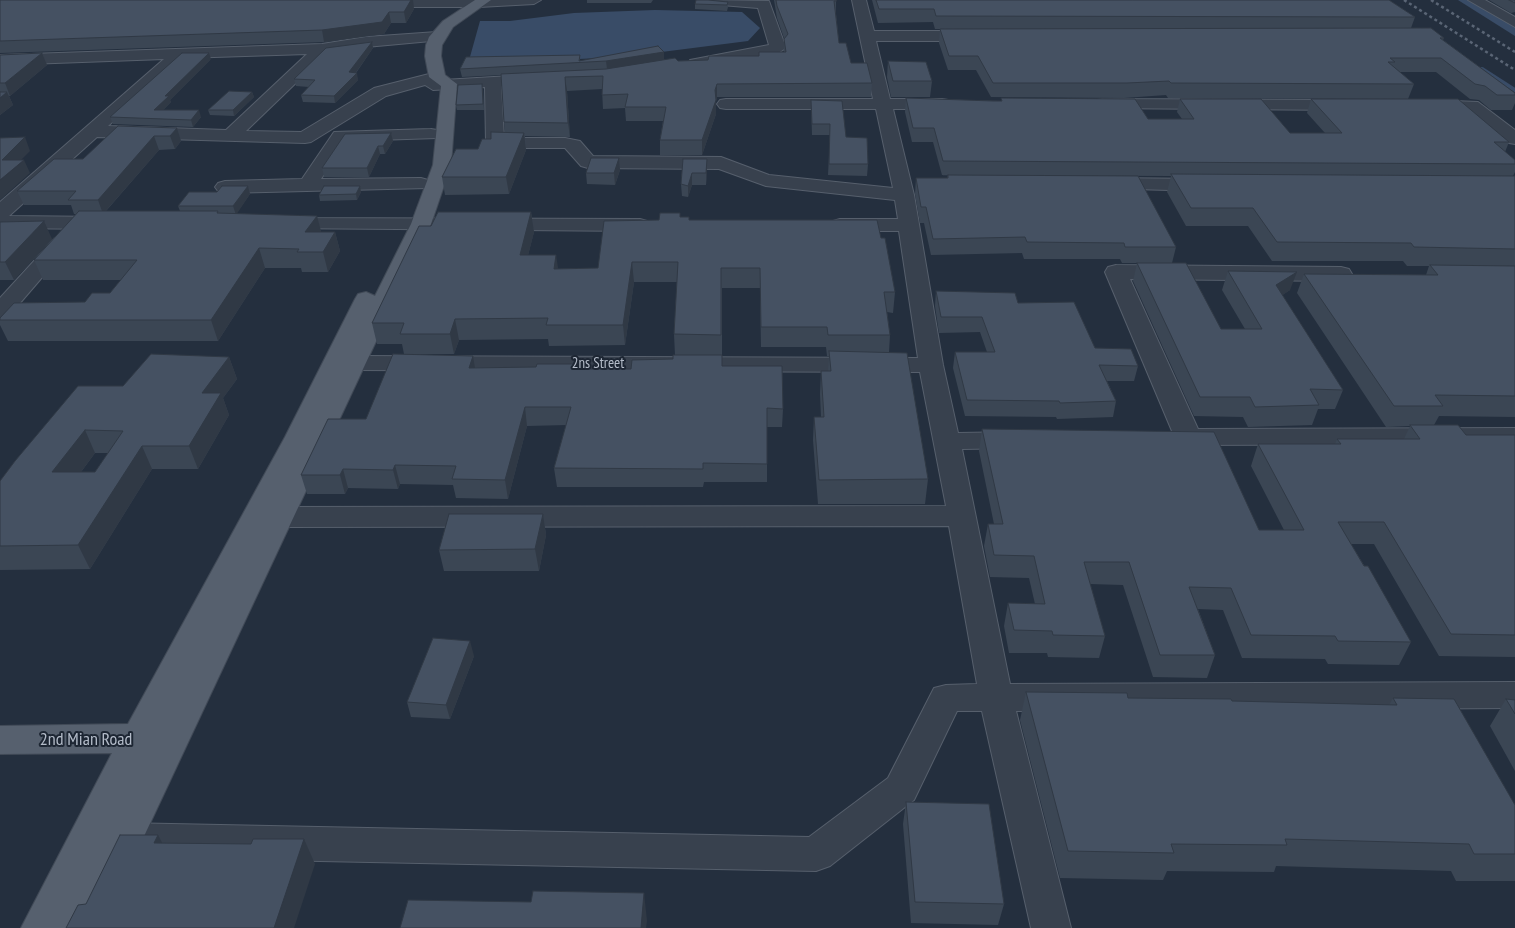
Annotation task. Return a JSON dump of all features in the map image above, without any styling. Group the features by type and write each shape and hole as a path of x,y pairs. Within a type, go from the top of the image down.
{"main road":[{"path":"80,928 121,840 155,738 339,350 413,224 441,171 439,81 433,56 437,37 448,24 481,2"},
{"path":"41,928 155,738 279,517 355,363 413,224 421,184 426,170 439,81"},
{"name":"2nd Mian Road","path":"0,740 155,738"}],"street":[{"path":"365,3 534,0"},
{"path":"679,65 778,48 764,4 709,0"},
{"path":"859,0 882,104 908,187 909,225 931,365 996,698 1051,928"},
{"path":"1480,3 1515,6"},
{"path":"1480,3 1515,23"},
{"path":"867,36 995,36"},
{"path":"2,62 322,49 366,42 437,37"},
{"path":"230,136 322,49"},
{"path":"0,213 177,56"},
{"path":"92,131 305,138 380,92 439,81 493,82 531,80"},
{"path":"493,82 495,142 565,142 574,145 588,162 721,163 766,180 908,187"},
{"path":"726,104 960,104"},
{"path":"1088,104 1364,105"},
{"path":"1413,105 1472,106 1515,139"},
{"path":"308,185 340,136 431,134"},
{"path":"225,187 421,184"},
{"path":"1089,184 1228,185"},
{"path":"0,222 129,223"},
{"path":"0,312 80,223"},
{"path":"267,224 662,225"},
{"path":"820,225 909,225"},
{"path":"1188,437 1116,272 1365,274"},
{"name":"2ns Street","path":"355,363 931,365"},
{"path":"1159,438 1515,436"},
{"path":"946,441 1043,439"},
{"path":"279,517 962,516"},
{"path":"121,840 816,854 901,789 946,698 1515,695"}],"water":[{"path":"1458,0 1472,0 1515,26 1515,36"},
{"path":"655,10 742,12 760,28 748,41 622,57 468,64 480,21 510,21 574,13"}],"building":[{"path":"0,0 411,0 404,12 389,12 382,22 322,30 0,41"},
{"path":"696,0 728,2 727,5 695,4"},
{"path":"776,0 836,0 834,1 839,43 846,43 851,63 867,63 872,83 717,84 715,90 716,100 702,140 660,140 666,107 625,107 628,94 602,95 603,76 565,77 568,123 504,122 501,74 606,69 675,58 678,61 708,60 709,56 759,56 759,52 786,52 784,39 788,34"},
{"path":"876,0 1389,0 1415,17 936,16 934,9 879,9"},
{"path":"1431,28 1444,38 1440,38 1515,93 1515,95 1497,95 1485,86 1475,84 1441,58 1390,58 1395,62 1388,62 1414,84 1171,83 1169,81 1127,83 993,83 978,56 949,56 940,29"},
{"path":"372,42 349,72 357,73 334,96 301,95 315,80 294,79 326,48"},
{"path":"658,46 664,52 606,61 460,69 466,57 580,55 579,61"},
{"path":"42,53 5,83 0,83 0,55"},
{"path":"182,53 209,53 165,96 169,96 154,110 199,110 191,120 110,117"},
{"path":"888,61 926,62 932,81 893,81"},
{"path":"482,84 483,104 456,105 458,85"},
{"path":"229,91 252,92 233,110 208,110"},
{"path":"0,92 7,92 0,98"},
{"path":"906,98 993,101 1002,101 1001,98 1135,99 1148,119 1194,119 1180,99 1261,99 1290,133 1342,133 1311,99 1458,99 1509,142 1494,142 1515,160 1515,164 943,161 934,128 913,128"},
{"path":"811,100 842,101 846,137 867,138 868,164 829,164 830,124 812,124"},
{"path":"118,126 177,128 170,136 154,136 98,200 68,200 76,191 17,191 54,159 83,159"},
{"path":"491,132 524,133 506,177 442,177 456,149 478,149 482,139 491,139"},
{"path":"391,133 383,146 378,146 367,168 322,168 345,134"},
{"path":"25,137 2,160 24,160 0,180 0,138"},
{"path":"591,158 619,158 614,173 586,173"},
{"path":"683,159 707,159 706,173 692,173 688,186 681,184"},
{"path":"1171,174 1515,176 1515,249 1414,247 1411,243 1277,242 1253,208 1191,208"},
{"path":"948,175 1138,176 1176,247 1125,247 1124,243 1027,242 1025,237 933,239 926,207 921,207 916,178 948,178"},
{"path":"222,186 248,186 233,206 178,206 189,192 217,192"},
{"path":"324,186 360,186 356,194 319,195"},
{"path":"79,211 218,211 217,213 317,216 305,232 335,232 323,252 297,252 299,249 259,248 211,320 0,320 14,303 85,302 92,293 110,293 137,260 34,260"},
{"path":"438,212 531,212 520,255 556,255 554,269 598,268 604,221 659,220 660,213 680,213 680,217 689,217 689,220 877,220 881,238 885,238 895,292 884,292 890,335 828,335 827,327 761,327 760,268 721,268 721,335 674,334 678,262 632,262 623,325 546,325 548,318 455,319 450,334 400,334 404,323 372,323 419,226 431,226"},
{"path":"44,221 5,262 0,262 0,222"},
{"path":"1137,263 1186,263 1221,329 1262,329 1228,271 1297,272 1276,285 1343,390 1310,389 1319,405 1255,407 1250,397 1200,397"},
{"path":"1430,265 1515,266 1515,396 1435,395 1443,406 1394,406 1304,274 1438,275"},
{"path":"936,291 1015,293 1018,303 1074,302 1095,348 1131,349 1138,366 1099,365 1116,401 1060,403 1059,401 967,400 955,352 995,352 982,317 941,317"},
{"path":"829,351 907,353 928,479 819,480 814,417 824,417 821,371 831,371"},
{"path":"151,354 229,357 202,393 221,393 189,446 142,446 78,545 0,546 0,481 15,461 78,386 123,386","holes":["85,430 123,431 95,472 52,472"]},
{"path":"393,354 473,356 469,368 536,367 537,364 575,364 575,369 631,369 632,360 673,359 673,355 722,355 722,366 782,366 783,409 767,408 767,464 703,463 703,469 554,468 571,407 525,407 505,480 452,479 456,466 395,465 393,470 343,469 340,475 301,475 328,419 366,419"},
{"path":"1410,425 1458,425 1466,435 1515,435 1515,635 1451,634 1384,522 1338,522 1364,566 1368,566 1411,642 1338,641 1335,636 1251,635 1231,588 1189,587 1215,655 1160,655 1129,562 1084,562 1105,636 1053,635 1052,631 1014,630 1008,603 1045,604 1034,556 994,555 988,524 1003,524 982,429 1214,432 1259,530 1304,530 1258,444 1341,444 1337,439 1420,439"},
{"path":"449,514 543,514 535,549 439,550"},
{"path":"433,638 470,641 446,705 407,702"},
{"path":"1026,692 1127,693 1128,698 1231,699 1232,701 1397,705 1393,698 1454,699 1515,805 1515,854 1474,854 1469,844 1285,839 1287,845 1171,844 1174,853 1068,851"},
{"path":"1506,699 1515,700 1515,714"},
{"path":"906,802 989,804 1004,904 915,902"},
{"path":"120,835 158,835 154,843 251,844 253,839 304,839 274,928 66,928 78,905 86,904"},
{"path":"533,891 644,893 641,928 400,928 408,900 531,902"}],"waterway":[{"path":"1482,69 1515,90"}],"railway":[{"path":"1404,0 1515,70"},
{"path":"1431,0 1515,52"}]}
